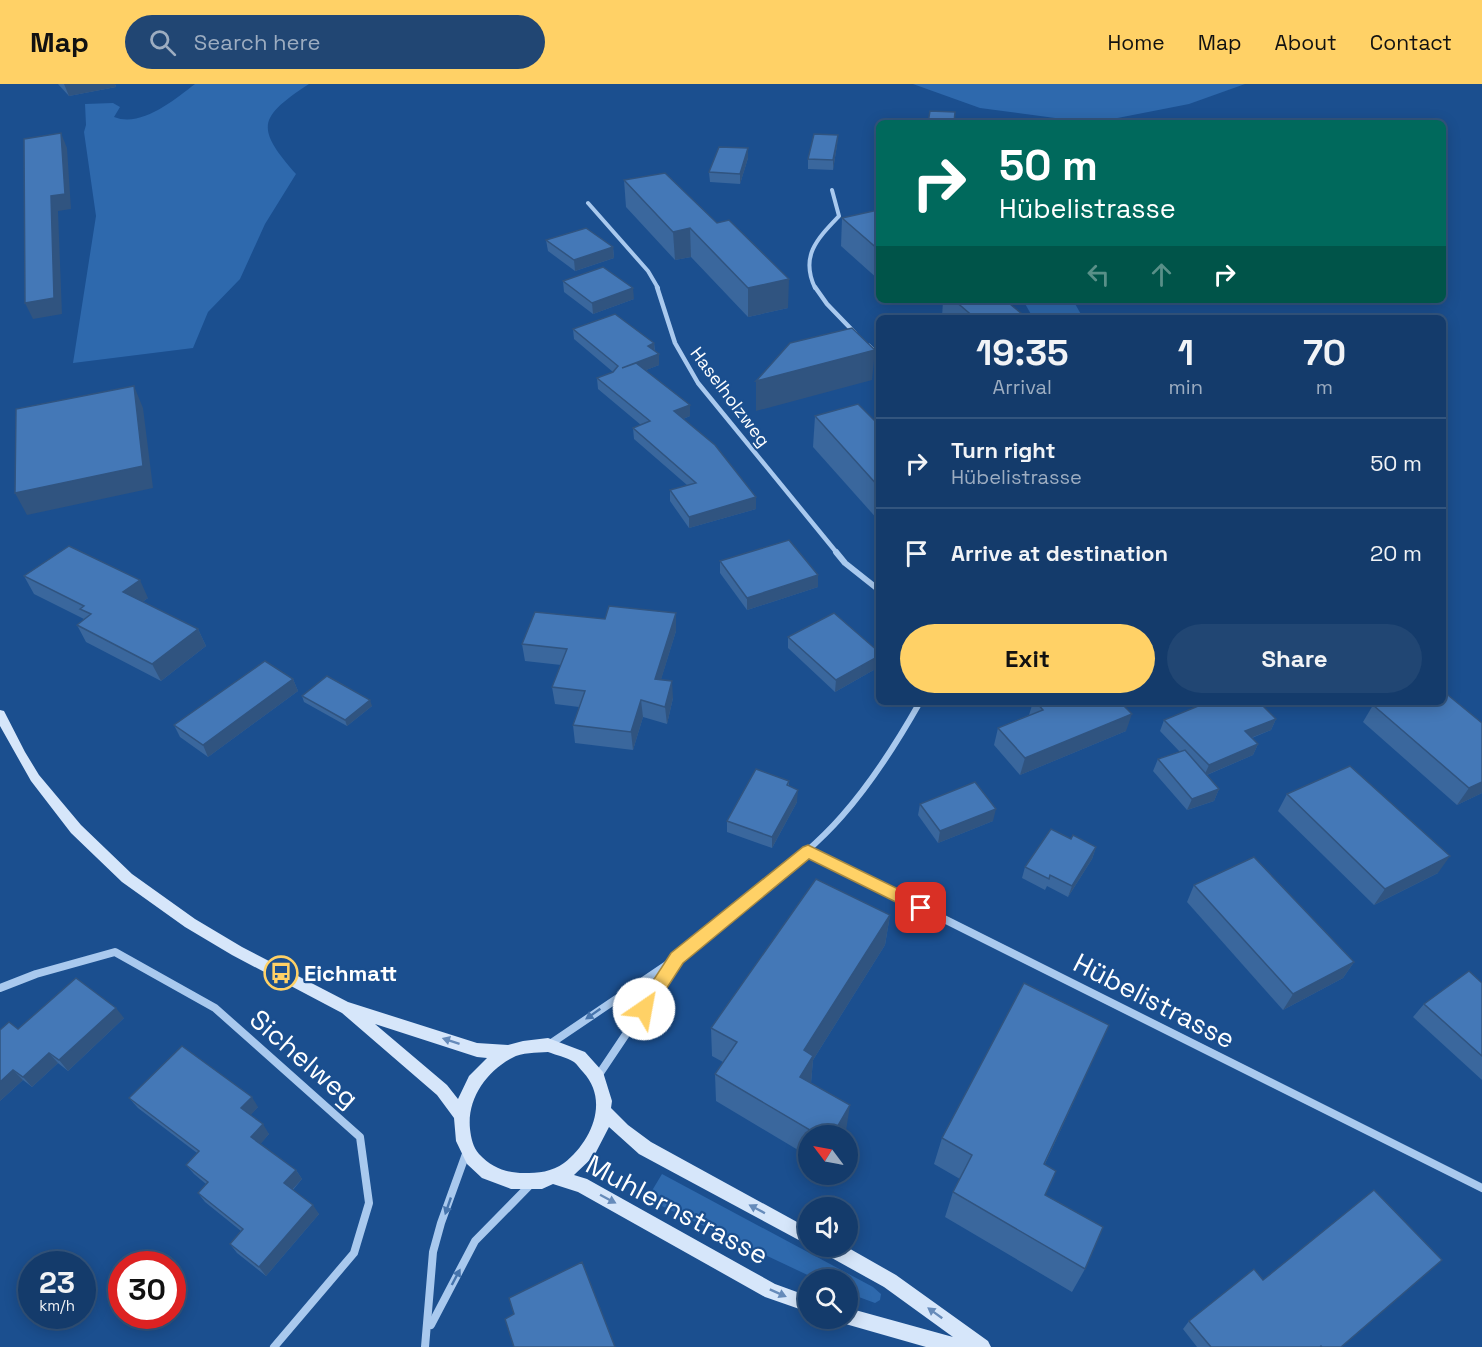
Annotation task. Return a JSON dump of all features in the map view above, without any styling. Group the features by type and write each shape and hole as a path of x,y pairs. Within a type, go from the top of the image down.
{"street":[{"path":"832,190 839,216 823,232 812,248 808,272 813,288 857,335"},
{"name":"Haselholzweg","path":"588,202 648,271 659,290 679,352 698,383 845,563 876,588"},
{"path":"864,342 876,353"},
{"path":"548,1045 677,958 808,851 843,815 900,737 918,705"},
{"name":"Muhlernstrasse","path":"0,714 20,754 54,804 75,829 127,878 213,938 344,1007 477,1050 508,1052 528,1046 548,1045 579,1055 597,1076 604,1091 605,1112 600,1132 590,1150 573,1166 554,1177 533,1182 513,1181 494,1176 479,1165 467,1150 462,1133 461,1114 468,1091 478,1075 508,1052"},
{"name":"Hübelistrasse","path":"808,851 1482,1188"},
{"name":"Sichelweg","path":"0,988 36,974 115,952 215,1008 360,1137 369,1203 354,1253 274,1347"},
{"path":"597,1076 677,958"},
{"name":"Muhlernstrasse","path":"344,1007 442,1090 461,1114"},
{"name":"Muhlernstrasse","path":"605,1112 645,1148 798,1232"},
{"path":"425,1347 429,1328 431,1266 441,1227 467,1150"},
{"name":"Muhlernstrasse","path":"554,1177 581,1185 780,1295 798,1301"},
{"path":"429,1328 475,1241 533,1182"},
{"path":"846,1257 890,1281 982,1347"},
{"path":"858,1320 958,1347"}],"shaded area":[{"path":"195,84 309,84 279,106 271,115 268,124 274,145 296,174 265,224 240,279 208,312 193,348 73,363 96,216 84,132 85,104 113,103 120,107 114,117 135,119 157,111"},
{"path":"913,84 1245,84 1189,104 1107,120 1070,120 980,108"},
{"path":"1025,303 1075,303 1081,315 1031,315"},
{"path":"662,1174 798,1247 798,1257 817,1257 839,1269 798,1270 647,1199"},
{"path":"858,1279 881,1294 880,1300 875,1303 858,1297"}],"building":[{"path":"930,111 955,112 954,120 928,120"},
{"path":"61,133 65,194 51,196 54,298 25,303 24,139"},
{"path":"814,134 838,135 833,160 808,159"},
{"path":"719,147 748,148 740,174 709,172"},
{"path":"665,173 717,223 729,220 789,279 748,288 690,228 673,232 624,180"},
{"path":"876,210 876,247 842,218"},
{"path":"586,228 613,247 574,260 546,240"},
{"path":"603,267 633,288 592,303 563,281"},
{"path":"958,303 1009,303 1023,315 972,315"},
{"path":"615,314 654,343 648,346 659,354 622,368 636,363 690,405 674,411 715,445 756,497 689,517 670,490 696,483 633,428 650,421 597,378 613,372 618,366 573,329"},
{"path":"852,328 875,350 756,381 790,343"},
{"path":"134,386 143,466 15,493 16,409"},
{"path":"858,404 876,422 876,484 815,416"},
{"path":"789,540 818,575 747,598 720,561"},
{"path":"69,546 140,580 123,592 198,629 152,664 77,625 91,614 80,609 84,606 24,576"},
{"path":"609,606 676,613 655,679 672,681 665,707 641,700 631,732 573,725 585,691 552,687 567,649 522,644 535,612 605,619"},
{"path":"834,613 876,649 876,658 836,680 788,637"},
{"path":"265,661 293,679 203,745 174,725"},
{"path":"327,676 370,700 345,720 302,696"},
{"path":"1446,693 1482,723 1482,782 1469,788 1373,705 1446,705"},
{"path":"1039,705 1123,705 1132,714 1025,758 998,728 1043,710"},
{"path":"1201,705 1262,705 1276,719 1245,731 1258,744 1209,765 1164,720"},
{"path":"1185,750 1219,789 1192,799 1158,759"},
{"path":"1350,766 1450,856 1385,889 1287,794"},
{"path":"756,769 789,781 787,785 798,790 772,837 727,821"},
{"path":"975,782 996,809 940,831 920,804"},
{"path":"1051,829 1071,839 1073,835 1096,847 1072,886 1050,875 1049,879 1025,867"},
{"path":"1254,857 1354,962 1293,994 1194,885"},
{"path":"816,879 890,915 804,1050 813,1056 800,1077 850,1105 838,1125 801,1125 715,1074 737,1042 711,1028"},
{"path":"1469,971 1482,983 1482,1056 1424,1004"},
{"path":"76,978 116,1008 59,1060 49,1053 23,1077 13,1070 0,1082 0,1030 9,1022 18,1029"},
{"path":"1024,983 1109,1025 1044,1164 1056,1171 1045,1195 1103,1227 1085,1269 953,1192 972,1155 942,1138"},
{"path":"182,1046 252,1097 241,1108 263,1124 251,1137 296,1170 284,1183 313,1205 259,1267 230,1244 243,1229 198,1193 208,1182 186,1165 199,1151 129,1098"},
{"path":"1374,1190 1442,1260 1341,1347 1211,1347 1189,1321 1254,1269 1263,1280"},
{"path":"582,1262 615,1347 514,1347 505,1319 514,1314 509,1298"}],"place":[{"name":"Eichmatt","path":"281,973"}],"route":[{"path":"644,1009 677,958 808,851 921,908"}]}
